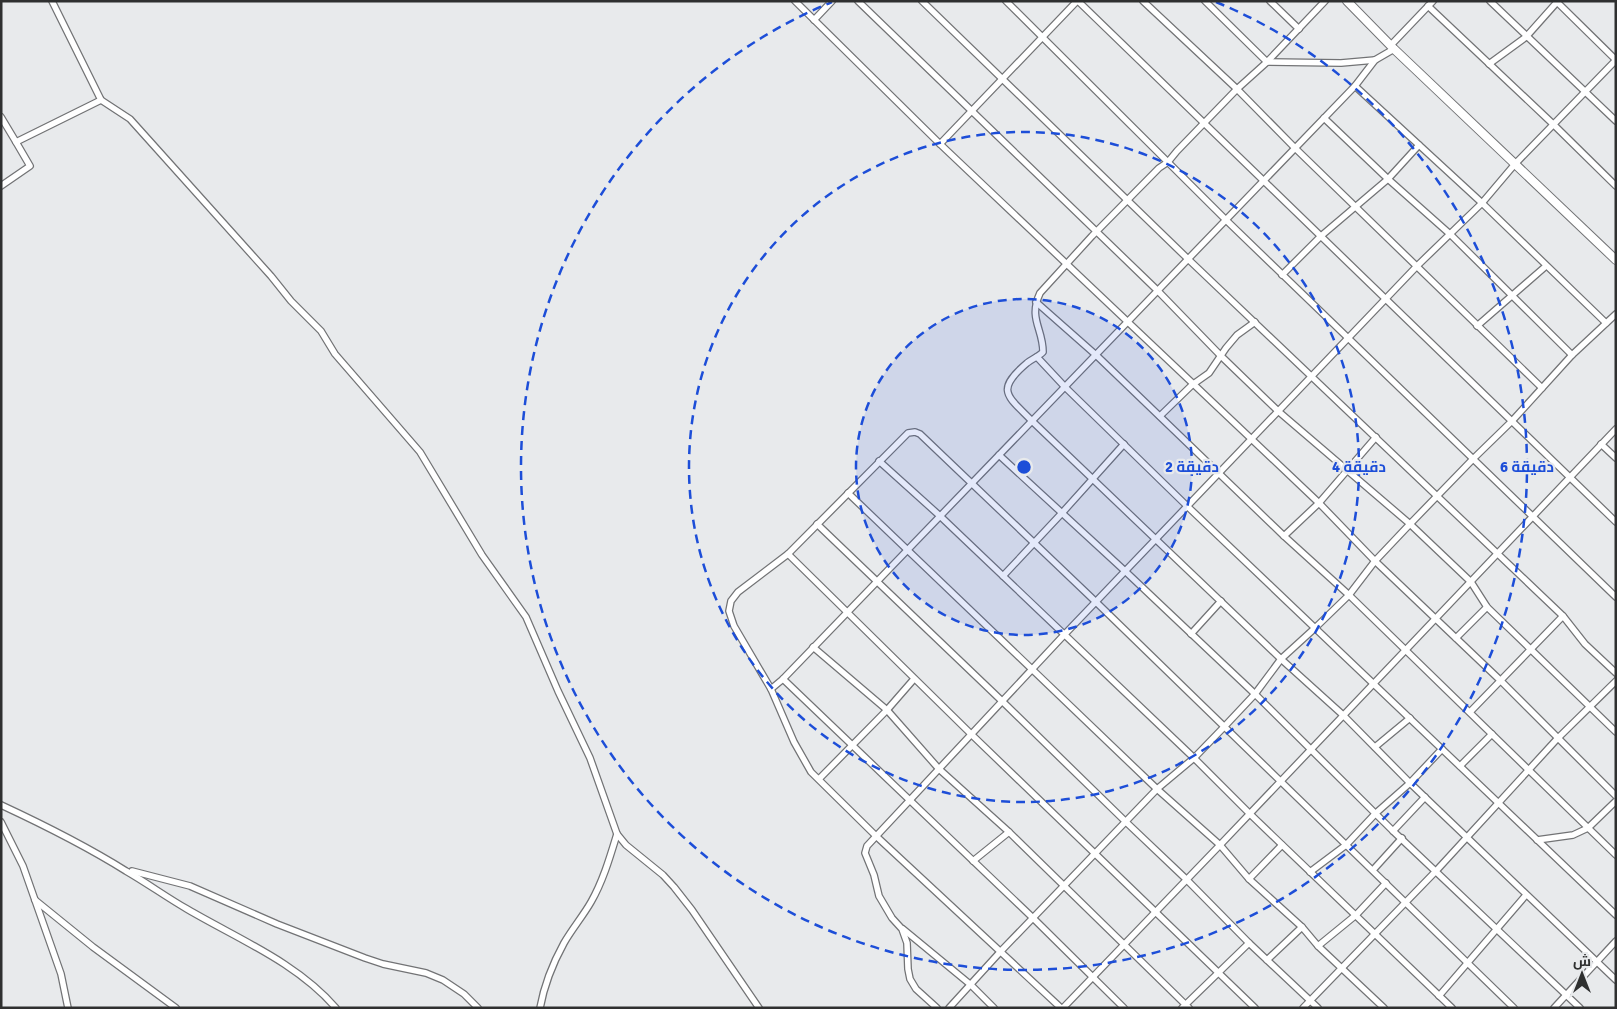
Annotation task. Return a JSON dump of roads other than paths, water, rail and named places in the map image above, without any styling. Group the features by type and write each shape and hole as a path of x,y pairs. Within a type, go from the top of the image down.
{"street":[{"path":"52,1 101,100 130,119 271,276 291,301 321,331 335,354 417,447 482,554 526,618 590,758 617,834 626,845 663,875 674,887 692,910 759,1008"},
{"path":"795,1 940,144 1319,503 1375,561 1501,681 1616,796"},
{"path":"814,20 832,1"},
{"path":"858,1 1157,290 1278,411 1410,524 1471,582 1487,607 1616,732"},
{"path":"922,1 1188,259 1563,616 1585,644 1616,672"},
{"path":"1006,1 1282,275 1616,597"},
{"path":"940,144 1077,1 1616,522"},
{"path":"1143,1 1238,88 1295,148 1542,388"},
{"path":"1206,1 1267,62 1375,60"},
{"path":"1270,1 1299,29"},
{"path":"1325,1 1267,62 1238,88 1168,162 1159,168 1096,232 1040,293 1034,314 1043,352 1026,364 1009,382 1006,387 1007,394 1092,479 1281,659 1343,715 1410,783 1616,980"},
{"path":"1347,1 1616,260"},
{"path":"1490,1 1616,121"},
{"path":"994,1008 971,985 902,929 892,918 879,896 865,850 971,734 1218,473 1417,266 1482,203 1515,164 1616,60 1557,2 1526,37 1490,64"},
{"path":"771,689 783,679 1355,86 1375,60 1393,47 1430,4 1616,186"},
{"path":"1355,86 1482,203 1606,323"},
{"path":"16,142 101,100"},
{"path":"1,117 30,166 1,186"},
{"path":"1324,118 1388,179 1451,234 1572,355"},
{"path":"1282,275 1321,236 1388,179 1419,145"},
{"path":"1477,326 1546,266"},
{"path":"1036,302 1096,355 1284,536 1349,595 1616,855"},
{"path":"949,1008 1001,951 1157,789 1194,758 1224,727 1255,694 1281,659 1349,595 1375,561 1410,524 1512,421 1572,355 1616,314"},
{"path":"1160,416 1192,384 1210,373 1238,335 1255,322"},
{"path":"1037,357 1065,387 1187,506 1616,915"},
{"path":"1514,1008 1469,963 1373,870 1346,845 1280,781 1224,727 1096,602 920,434 915,432 908,433 788,554 738,592 731,601 729,611 734,626 771,689 794,742 811,772 876,836 1062,1008 1220,846 1249,813 1280,781 1310,750 1374,683 1406,651 1616,429"},
{"path":"1284,536 1319,503 1376,437"},
{"path":"1002,576 1124,444"},
{"path":"1601,444 1616,458"},
{"path":"999,455 1255,694 1393,831 1580,1008"},
{"path":"879,462 940,516 1194,758 1452,1008"},
{"path":"848,493 1157,789 1220,846 1249,879 1302,927 1318,946 1384,1008"},
{"path":"817,524 1318,1008"},
{"path":"788,554 914,679 1255,1008"},
{"path":"1191,634 1221,601"},
{"path":"1456,638 1487,607"},
{"path":"1470,712 1563,616"},
{"path":"813,647 887,710 939,769 1010,832 1185,1007 1249,943"},
{"path":"783,679 1033,918 1124,1008"},
{"path":"818,779 887,710 914,679"},
{"path":"1304,1008 1436,871 1557,739 1616,681"},
{"path":"1375,747 1410,718"},
{"path":"1460,766 1492,734"},
{"path":"1310,872 1346,845 1442,749"},
{"path":"1393,831 1425,797"},
{"path":"1537,840 1573,835 1588,828 1616,801"},
{"path":"1,805 49,828 125,870 187,909 266,952 311,983 336,1008"},
{"path":"1,822 23,866 61,974 68,1008"},
{"path":"973,861 1010,832"},
{"path":"540,1008 552,969 564,944 600,886 617,834"},
{"path":"1373,870 1402,838"},
{"path":"1249,879 1282,844"},
{"path":"125,870 190,886 276,924 365,958 426,973 443,980 464,994 478,1008"},
{"path":"1318,946 1356,915 1386,883"},
{"path":"1439,996 1526,894"},
{"path":"35,900 101,953 176,1008"},
{"path":"1267,960 1302,927"},
{"path":"902,929 907,943 910,979 916,989 937,1008"},
{"path":"1554,1008 1616,941"}]}
